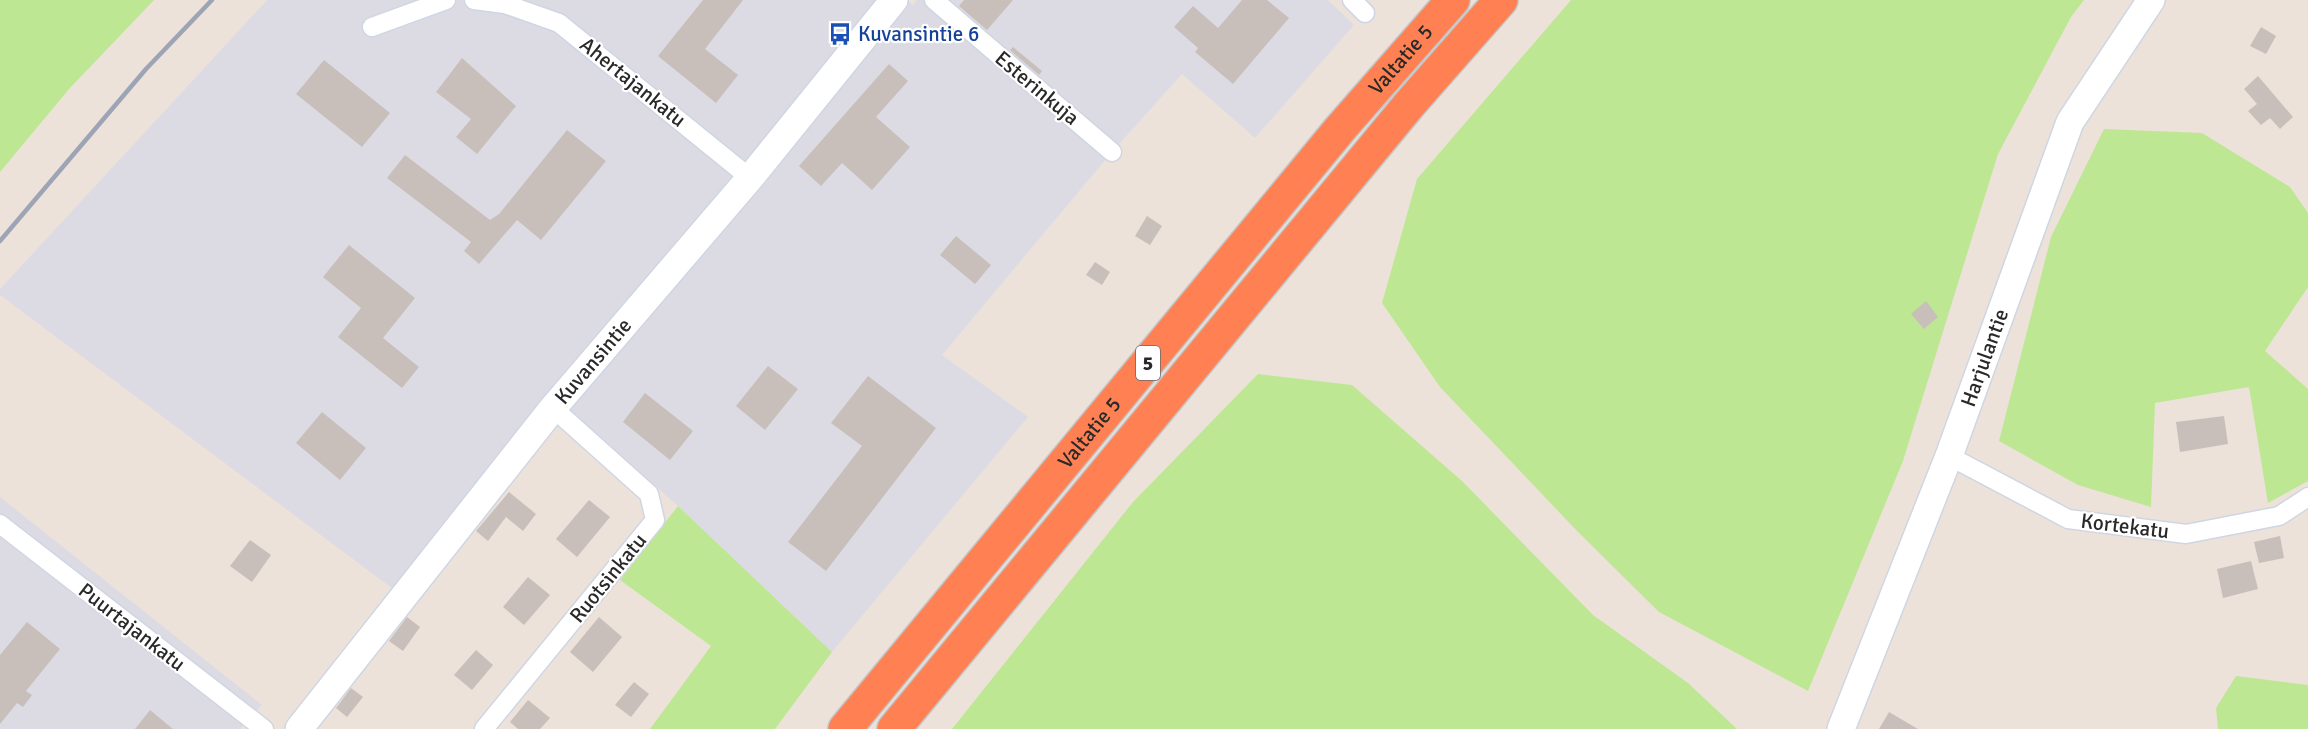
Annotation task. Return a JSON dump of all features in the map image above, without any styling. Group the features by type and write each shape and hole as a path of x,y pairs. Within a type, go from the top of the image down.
{"highway":[{"name":"Valtatie 5","path":"845,729 1340,129 1452,0"},
{"name":"Valtatie 5","path":"894,729 1408,106 1501,0"}],"street":[{"path":"372,27 446,0"},
{"name":"Ahertajankatu","path":"474,0 504,4 559,23 750,178"},
{"name":"Kuvansintie","path":"299,729 553,408 750,178 894,0"},
{"name":"Esterinkuja","path":"934,0 1112,152"},
{"path":"1352,0 1365,13"},
{"name":"Harjulantie","path":"1841,729 1949,456 2070,122 2151,0"},
{"name":"Ruotsinkatu","path":"484,729 655,520 649,494 553,408"},
{"name":"Kortekatu","path":"1949,456 2068,519 2186,534 2279,516 2308,497"},
{"name":"Puurtajankatu","path":"0,524 264,729"}],"shaded area":[{"path":"267,0 907,0 913,5 917,0 1328,0 1354,25 1255,138 1182,74 1112,152 942,355 1028,417 832,652 678,506 565,406 409,601 0,295 0,289"},
{"path":"0,497 262,705 240,729 0,729"}],"green space":[{"path":"0,0 154,0 69,89 0,172"},
{"path":"1571,0 2084,0 2071,17 1998,154 1903,461 1808,691 1659,612 1579,533 1440,387 1382,303 1417,179"},
{"path":"2104,129 2202,133 2290,187 2308,213 2308,287 2265,351 2308,389 2308,481 2268,503 2249,387 2155,403 2151,507 2078,485 1999,441 2051,237"},
{"path":"1258,374 1352,385 1462,481 1593,615 1688,683 1737,729 952,729 1133,502"},
{"path":"678,506 832,652 775,729 650,729 711,646 620,580"},
{"path":"2236,676 2308,685 2308,729 2218,729 2216,708"}],"building":[{"path":"703,0 743,0 705,49 738,75 716,103 658,56"},
{"path":"964,0 1013,0 987,30 959,6"},
{"path":"1242,0 1267,0 1289,18 1233,84 1195,52 1198,48 1174,27 1193,6 1218,28"},
{"path":"2261,27 2276,36 2266,54 2250,46"},
{"path":"1013,47 1042,71 1039,75 1010,50"},
{"path":"462,58 516,106 477,154 456,137 471,119 436,92"},
{"path":"324,60 390,113 362,147 296,94"},
{"path":"889,64 908,81 876,117 910,147 872,190 842,163 821,186 799,166"},
{"path":"2258,76 2293,117 2280,129 2270,118 2261,125 2248,111 2257,104 2244,89"},
{"path":"567,130 606,161 541,240 517,220 479,264 464,251 471,242 387,178 405,155 490,220 499,214"},
{"path":"1147,216 1162,226 1150,245 1135,236"},
{"path":"956,236 991,265 975,284 940,255"},
{"path":"349,245 415,298 383,338 419,367 402,388 338,337 361,308 323,277"},
{"path":"1095,262 1110,272 1102,285 1086,275"},
{"path":"1926,301 1938,317 1924,329 1911,314"},
{"path":"768,366 798,389 765,430 736,406"},
{"path":"868,376 936,428 826,571 788,542 862,446 831,423"},
{"path":"645,393 693,431 670,460 623,422"},
{"path":"322,412 366,448 340,480 296,443"},
{"path":"2224,416 2228,444 2180,452 2176,422"},
{"path":"509,492 536,514 523,531 506,517 488,541 476,531"},
{"path":"589,500 610,517 577,557 556,539"},
{"path":"2280,536 2284,558 2259,563 2254,542"},
{"path":"250,540 271,555 252,582 230,566"},
{"path":"2251,561 2258,589 2223,598 2217,569"},
{"path":"528,577 550,595 524,625 503,607"},
{"path":"407,617 420,627 403,651 389,641"},
{"path":"599,617 622,637 593,672 570,652"},
{"path":"27,622 60,649 26,691 32,695 23,707 17,703 0,724 0,655"},
{"path":"476,650 493,665 472,690 454,675"},
{"path":"634,682 649,694 631,717 615,705"},
{"path":"351,688 363,697 347,717 336,708"},
{"path":"528,700 550,718 540,729 518,729 510,722"},
{"path":"150,710 173,729 135,729"},
{"path":"1889,712 1918,729 1879,729"}],"railway":[{"path":"0,241 146,69 212,0"}],"place":[{"name":"Kuvansintie 6","path":"840,34"}]}
